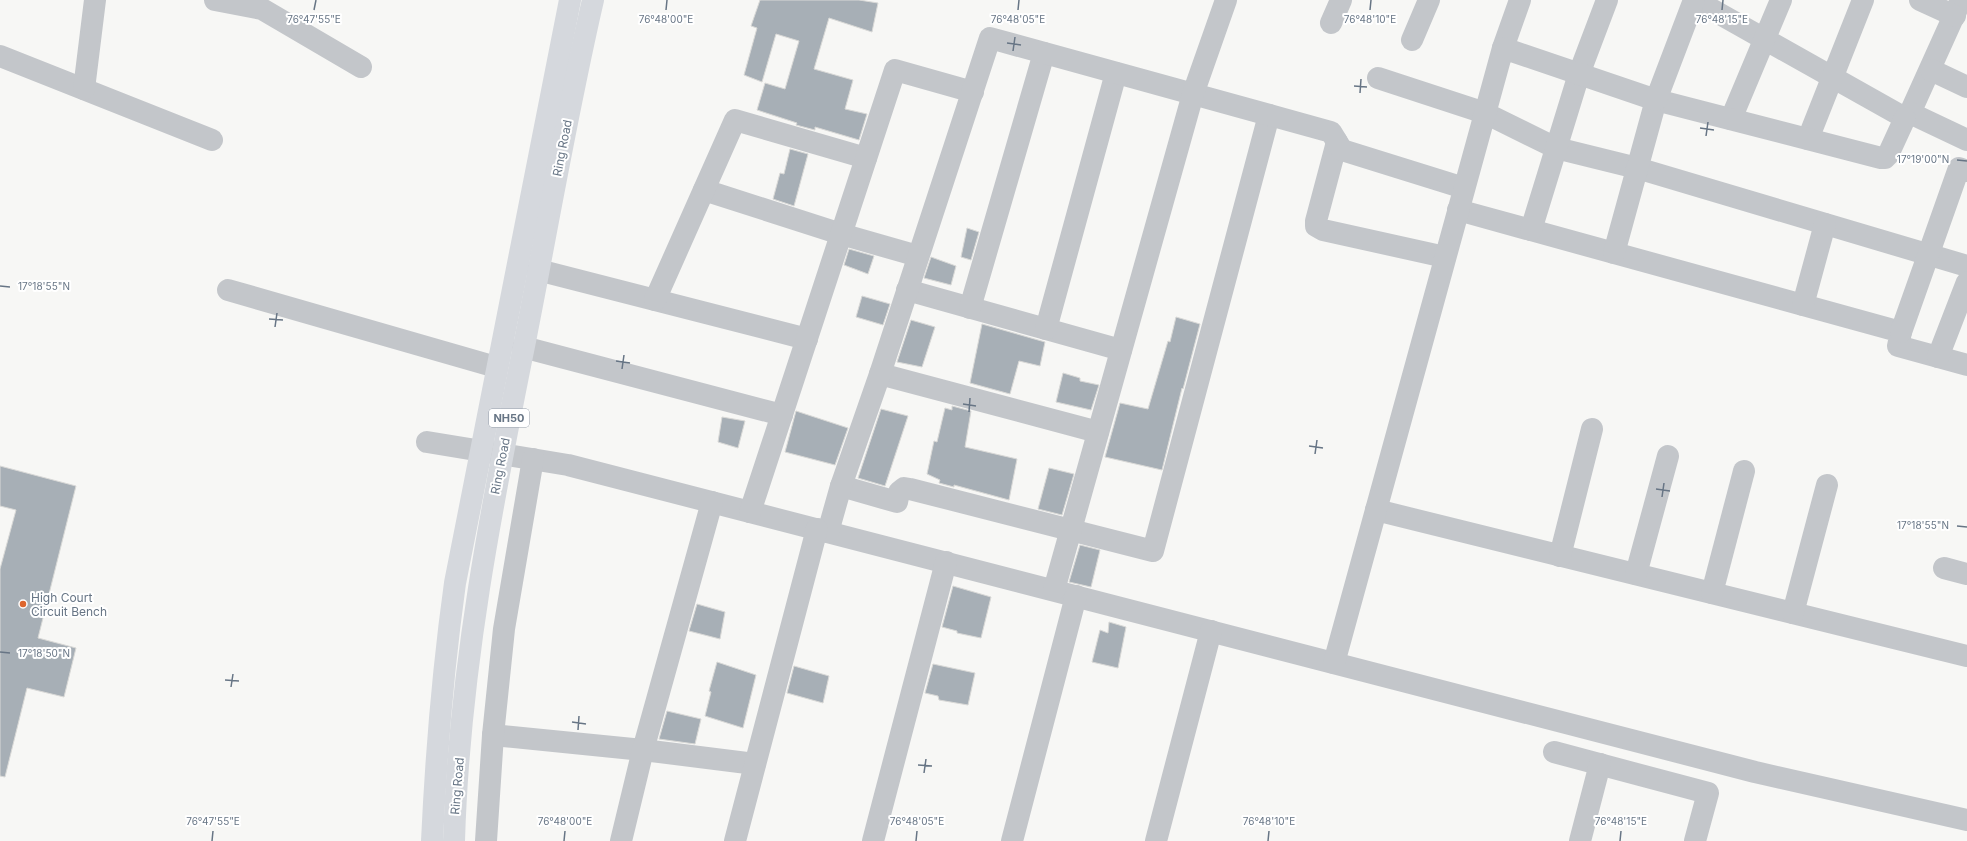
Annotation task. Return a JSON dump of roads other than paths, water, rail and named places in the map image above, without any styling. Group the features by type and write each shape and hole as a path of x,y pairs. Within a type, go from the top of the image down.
{"highway":[{"name":"Ring Road","path":"432,841 435,768 446,651 455,583 496,367 570,0"},
{"name":"Ring Road","path":"454,841 470,641 492,505 576,74 593,0"}],"street":[{"path":"84,89 95,0"},
{"path":"214,0 262,9 361,67"},
{"path":"1054,590 1193,94 1226,0"},
{"path":"1331,23 1341,0"},
{"path":"1412,40 1429,0"},
{"path":"1334,663 1503,48 1520,0"},
{"path":"1531,230 1579,74 1607,0"},
{"path":"1614,253 1656,100 1694,0 1908,116 1967,140"},
{"path":"1731,119 1781,0"},
{"path":"1808,139 1863,0"},
{"path":"1503,48 1656,100 1885,158 1908,116 1960,8 1920,0"},
{"path":"735,841 755,764 822,530 841,486 880,374 990,38 1331,132 1342,150 1464,188"},
{"path":"970,308 1044,53"},
{"path":"0,56 212,140"},
{"path":"750,512 895,70 972,92"},
{"path":"1930,70 1967,87"},
{"path":"1046,329 1116,73"},
{"path":"1378,78 1485,114 1556,148 1637,168 1967,266"},
{"path":"841,486 896,502 899,492 904,488 910,489 1152,551 1269,115"},
{"path":"655,300 735,120 866,158"},
{"path":"1337,142 1316,221 1316,226 1323,230 1445,257"},
{"path":"1967,171 1959,168 1901,332 1898,346 1967,365"},
{"path":"704,190 841,234 918,256"},
{"path":"1458,210 1901,332"},
{"path":"1803,305 1825,224"},
{"path":"538,270 807,339"},
{"path":"1938,358 1967,282"},
{"path":"228,290 496,367"},
{"path":"907,290 1121,350"},
{"path":"523,347 782,415"},
{"path":"880,374 1098,432"},
{"path":"1560,556 1592,429"},
{"path":"427,442 568,465 1755,772 1967,820"},
{"path":"1636,574 1668,456"},
{"path":"486,841 493,735 504,629 533,459"},
{"path":"1712,593 1744,471"},
{"path":"1793,613 1827,485"},
{"path":"621,841 643,750 712,502"},
{"path":"1376,510 1967,656"},
{"path":"873,841 946,562"},
{"path":"1944,568 1967,574"},
{"path":"1012,841 1076,596"},
{"path":"1156,841 1216,633"},
{"path":"1169,841 1216,633"},
{"path":"493,735 643,750 755,764"},
{"path":"1554,752 1708,793 1695,841"},
{"path":"1580,841 1600,764"}],"place":[{"name":"High Court Circuit Bench","path":"23,604"}]}
